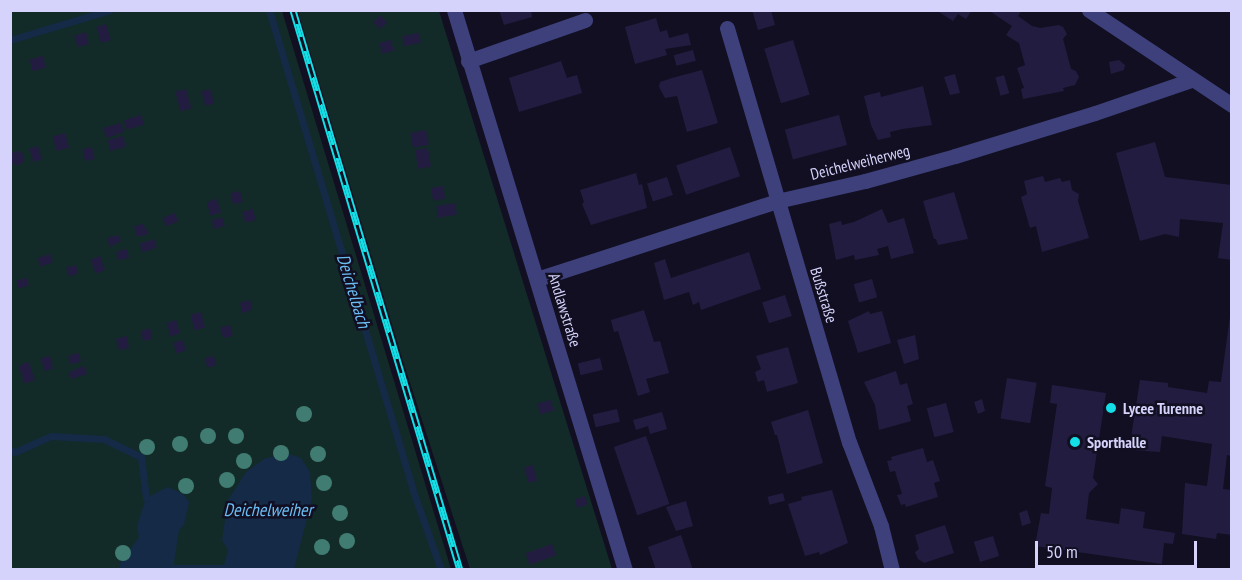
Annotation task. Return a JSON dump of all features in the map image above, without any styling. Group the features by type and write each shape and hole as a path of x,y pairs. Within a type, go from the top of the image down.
{"street":[{"name":"Andlawstraße","path":"454,10 625,570"},
{"path":"1089,10 1191,80 1232,105"},
{"path":"468,61 585,20"},
{"name":"Bußstraße","path":"727,28 849,442 881,526 892,570"},
{"name":"Deichelweiherweg","path":"537,279 777,201 872,179 955,156 1095,113 1191,80"}],"green space":[{"path":"10,11 282,11 451,569 11,569"},
{"path":"298,11 439,11 612,569 470,569 403,361"}],"water":[{"name":"Deichelweiher","path":"286,453 301,458 310,472 312,499 294,569 223,569 228,550 222,540 228,500 246,472 264,459"},
{"name":"Deichelweiher","path":"168,487 183,494 189,502 184,525 179,530 173,569 120,569 120,563 139,537 137,526 146,498"}],"building":[{"path":"499,10 531,10 532,17 504,25"},
{"path":"752,10 771,10 775,25 758,30"},
{"path":"936,10 972,10 966,19 958,14 953,21"},
{"path":"988,10 1022,10 1018,16 1032,26 1040,28 1059,25 1063,27 1067,34 1063,39 1071,69 1076,71 1079,77 1075,85 1063,88 1064,91 1023,99 1021,89 1024,88 1017,68 1025,65 1019,43 1006,35 1012,26"},
{"path":"380,15 387,22 381,29 373,23"},
{"path":"656,18 660,32 667,30 669,38 688,33 691,45 665,49 667,55 635,64 625,27"},
{"path":"106,24 111,40 101,43 96,27"},
{"path":"86,32 89,44 78,47 74,36"},
{"path":"419,33 421,43 404,46 402,36"},
{"path":"391,40 394,51 382,54 379,43"},
{"path":"793,40 810,95 781,103 764,49"},
{"path":"693,50 696,61 677,66 674,55"},
{"path":"43,56 46,68 32,71 29,59"},
{"path":"1119,60 1125,65 1124,70 1111,74 1109,62"},
{"path":"561,61 567,78 577,75 582,93 519,112 509,78"},
{"path":"702,70 718,123 687,132 677,96 665,98 659,87 660,82"},
{"path":"955,74 960,93 950,95 944,77"},
{"path":"1004,75 1009,93 1001,96 995,77"},
{"path":"923,86 932,125 890,132 891,137 878,140 871,125 864,96 880,92 881,97"},
{"path":"186,89 191,108 181,111 175,92"},
{"path":"210,89 214,103 205,106 201,91"},
{"path":"141,115 144,125 127,130 124,120"},
{"path":"839,115 847,145 793,159 785,129"},
{"path":"121,123 124,132 107,138 103,128"},
{"path":"426,130 429,145 413,148 410,133"},
{"path":"65,133 69,147 57,151 53,137"},
{"path":"123,136 126,147 110,151 108,140"},
{"path":"1155,142 1165,177 1232,185 1232,260 1218,258 1223,223 1180,219 1179,237 1165,234 1140,241 1116,153"},
{"path":"38,146 42,159 33,162 29,149"},
{"path":"92,147 95,159 85,161 82,149"},
{"path":"730,147 740,176 686,195 676,166"},
{"path":"428,148 431,167 418,169 415,150"},
{"path":"17,151 22,153 24,158 22,163 17,165 12,163 10,158 12,153"},
{"path":"636,173 639,185 642,184 647,208 591,225 582,204 584,202 580,190"},
{"path":"1043,176 1045,182 1060,178 1062,182 1070,180 1072,190 1079,194 1078,201 1089,238 1042,252 1036,226 1030,228 1021,197 1027,194 1024,181"},
{"path":"667,177 673,195 653,202 647,183"},
{"path":"443,186 445,199 433,201 431,188"},
{"path":"240,191 243,202 233,204 230,194"},
{"path":"954,192 968,239 938,245 934,239 923,201"},
{"path":"217,199 221,212 211,216 206,202"},
{"path":"455,203 457,215 438,218 436,206"},
{"path":"253,209 256,220 245,222 242,212"},
{"path":"882,209 888,223 904,218 914,253 891,259 888,246 877,249 879,255 855,260 854,255 836,260 829,224 841,221 842,225 854,222"},
{"path":"175,213 178,221 166,226 163,218"},
{"path":"222,217 225,226 214,229 212,220"},
{"path":"143,224 149,234 137,237 134,226"},
{"path":"119,235 121,241 110,247 107,238"},
{"path":"154,239 157,248 143,252 140,244"},
{"path":"127,249 129,258 118,260 116,251"},
{"path":"749,252 761,289 701,310 699,302 693,305 689,292 664,300 654,263 665,259 671,278"},
{"path":"50,254 53,263 40,267 38,258"},
{"path":"100,256 105,270 96,274 91,259"},
{"path":"76,265 78,274 68,276 66,267"},
{"path":"27,278 29,286 18,288 16,281"},
{"path":"872,279 877,297 859,303 854,284"},
{"path":"785,295 792,316 769,323 762,302"},
{"path":"250,300 252,310 242,313 240,303"},
{"path":"644,310 654,342 660,341 669,373 646,379 650,392 638,396 618,331 614,332 611,320"},
{"path":"869,311 870,314 882,311 891,343 858,353 848,321"},
{"path":"201,312 205,327 195,330 190,315"},
{"path":"1230,316 1232,456 1227,455 1223,489 1232,490 1232,535 1217,533 1216,539 1182,534 1185,483 1207,486 1212,444 1162,436 1160,452 1129,450 1140,380 1168,383 1168,387 1207,393 1209,381 1221,382"},
{"path":"176,320 180,333 171,336 166,323"},
{"path":"230,325 233,336 223,338 220,328"},
{"path":"150,328 152,339 143,341 141,331"},
{"path":"915,335 919,359 904,364 897,340"},
{"path":"127,336 129,348 119,350 116,339"},
{"path":"183,340 186,351 176,353 173,343"},
{"path":"788,347 798,383 767,392 764,380 758,382 755,372 761,369 756,356"},
{"path":"79,353 81,362 70,364 68,355"},
{"path":"50,356 53,369 44,371 41,358"},
{"path":"214,356 216,366 207,368 205,358"},
{"path":"600,358 603,370 581,375 578,364"},
{"path":"29,362 35,380 24,383 19,365"},
{"path":"84,366 87,374 71,379 69,372"},
{"path":"896,371 900,385 907,383 913,404 907,406 911,421 879,430 875,405 864,382"},
{"path":"1007,378 1037,383 1030,423 1001,418"},
{"path":"1052,385 1106,393 1093,478 1098,484 1089,493 1086,519 1119,524 1121,508 1145,512 1143,528 1175,533 1173,544 1164,543 1162,564 1035,546 1041,513 1049,514 1052,488 1045,486 1057,404 1050,403"},
{"path":"982,399 985,411 978,414 974,402"},
{"path":"551,400 554,411 540,414 537,404"},
{"path":"946,403 954,432 934,437 927,408"},
{"path":"617,409 620,422 596,427 593,415"},
{"path":"808,410 823,463 787,474 777,435 775,435 771,422"},
{"path":"662,412 667,429 650,434 648,426 636,430 633,420"},
{"path":"646,436 669,504 637,515 614,447"},
{"path":"923,448 927,462 933,460 940,481 934,483 938,497 906,507 905,504 901,505 897,495 902,494 895,471 890,472 887,461 892,460 891,457"},
{"path":"533,465 537,480 528,483 524,467"},
{"path":"832,490 848,543 820,555 819,552 805,556 788,504 802,500 801,497"},
{"path":"783,493 785,501 769,505 767,497"},
{"path":"585,496 588,505 577,508 575,499"},
{"path":"686,501 693,526 676,531 666,507"},
{"path":"1027,510 1031,523 1022,526 1019,513"},
{"path":"945,525 954,553 924,563 918,559 915,552 919,549 915,535"},
{"path":"681,535 693,570 656,570 648,547"},
{"path":"993,536 999,556 980,562 974,542"},
{"path":"552,544 556,555 530,565 526,554"}],"waterway":[{"path":"10,40 110,10"},
{"name":"Deichelbach","path":"269,10 412,488 441,570"},
{"name":"Deichelbach","path":"10,450 15,452 51,436 104,439 141,457 146,498"},
{"name":"Deichelbach","path":"173,568 224,568"}],"railway":[{"path":"293,10 460,570"}],"place":[{"name":"Lycee Turenne","path":"1111,408"},
{"name":"Sporthalle","path":"1075,442"}]}
